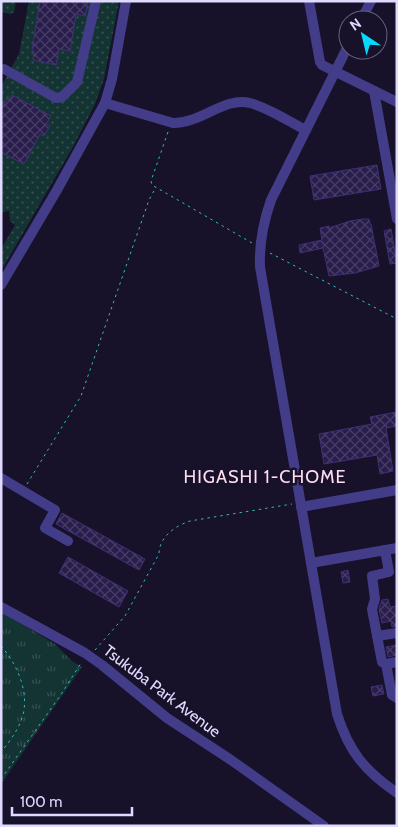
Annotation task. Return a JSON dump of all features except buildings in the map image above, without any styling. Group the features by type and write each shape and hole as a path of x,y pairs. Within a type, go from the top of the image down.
{"street":[{"path":"4,69 56,98 62,97 78,82 96,1"},
{"path":"1,285 105,103 112,79 126,1"},
{"path":"309,1 320,62 324,67 397,102"},
{"path":"341,60 267,212 261,238 260,256 262,281 300,505 341,727 352,750 366,768 397,793"},
{"path":"374,92 397,219"},
{"path":"105,103 180,123 188,122 231,104 250,103 306,130"},
{"path":"1,478 55,510 45,528 68,541"},
{"path":"300,505 397,490"},
{"path":"311,563 397,548"},
{"path":"385,550 389,572 372,576 375,599 372,609 382,662 392,663 392,695 397,698"},
{"name":"Tsukuba Park Avenue","path":"1,607 88,655 167,718 231,760 324,826"},
{"path":"377,636 397,633"}],"path":[{"path":"169,129 151,181 152,185 254,244"},
{"path":"23,491 59,428 81,396 148,200 156,187"},
{"path":"267,251 397,319"},
{"path":"1,779 88,655 125,616 159,554 159,546 177,525 190,521 300,505"},
{"path":"1,646 19,674 24,701 23,714 18,727 1,752"}],"green space":[{"path":"1,1 16,1 14,12 11,14 1,12"},
{"path":"29,1 119,1 104,79 95,104 74,145 1,271 1,249 15,225 10,221 9,211 3,212 1,215 1,87 19,54"},
{"path":"1,612 55,644 72,661 82,667 1,784"}],"district":[{"name":"HIGASHI 1-CHOME","path":"265,477"}]}
